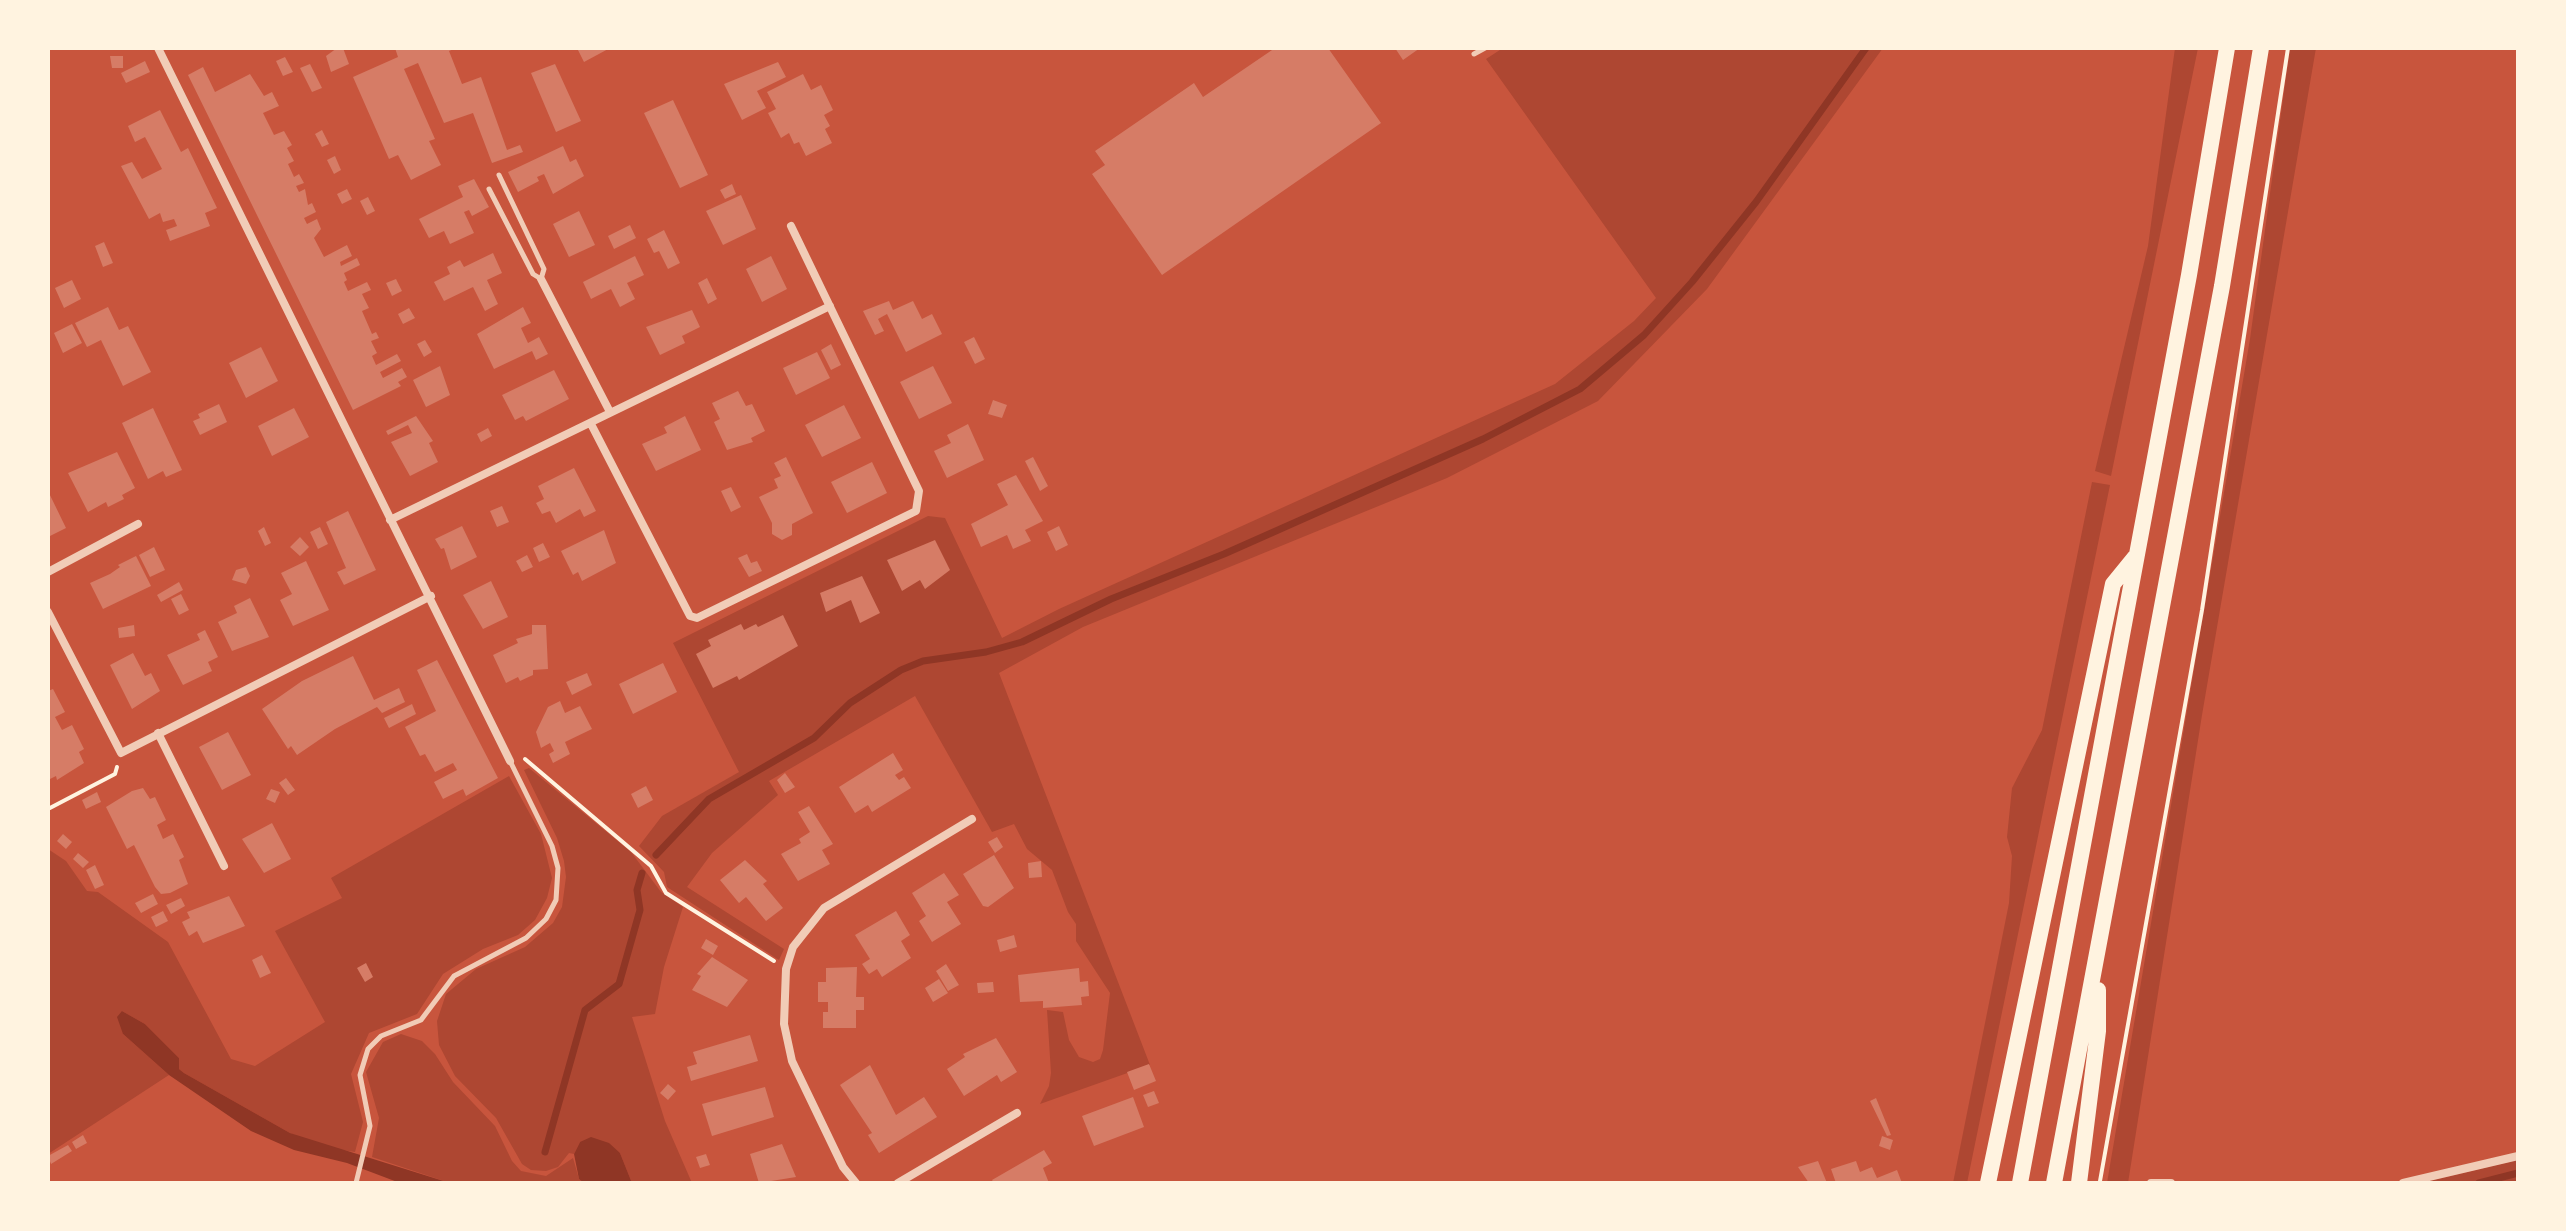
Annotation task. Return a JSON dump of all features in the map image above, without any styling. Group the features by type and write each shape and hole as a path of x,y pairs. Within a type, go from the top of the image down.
{"highway":[{"path":"2020,1183 2138,554 2227,48"},
{"path":"2054,1183 2222,286 2261,48"},
{"path":"1988,1183 2113,584 2138,554"},
{"path":"2079,1183 2098,1031 2097,952"}],"street":[{"path":"158,48 510,761"},
{"path":"591,424 690,616 697,618 909,517 918,506 919,491 791,226"},
{"path":"541,279 610,412"},
{"path":"390,520 830,306"},
{"path":"48,572 138,524"},
{"path":"48,612 121,753 431,596"},
{"path":"158,733 224,866"},
{"path":"856,1183 843,1167 792,1061 784,1024 786,969 793,947 824,908 972,819"},
{"path":"898,1183 1017,1113"},
{"path":"2403,1183 2518,1156"},
{"path":"2151,1183 2171,1183"}],"lane":[{"path":"1474,54 1485,48"},
{"path":"489,189 533,274 541,279 544,269 499,175"},
{"path":"356,1183 370,1126 360,1075 368,1049 381,1036 421,1020 454,976 526,938 546,919 556,900 558,868 552,846 510,761"}],"path":[{"path":"2100,1183 2202,610 2288,48"},
{"path":"48,809 115,774 121,753"},
{"path":"510,761 525,759 609,828 651,866 666,893 786,969"}],"shaded area":[{"path":"1503,48 1883,48 1707,289 1598,401 1447,478 1083,627 999,673 1150,1065 1040,1104 1049,1086 1051,1073 1047,1010 1063,1012 1069,1040 1079,1057 1093,1062 1100,1059 1103,1050 1110,993 1076,941 1076,924 1068,912 1052,870 1027,849 1014,824 992,832 915,696 769,781 778,795 712,853 687,887 784,949 779,960 667,887 664,872 639,846 662,816 739,772 673,643 928,516 945,518 1002,638 1059,609 1555,384 1634,321 1656,298 1486,59"},
{"path":"2175,48 2198,48 2111,476 2095,471 2148,246"},
{"path":"2290,48 2316,48 2202,715 2128,1183 2107,1183 2250,339"},
{"path":"2092,482 2110,485 1967,1183 1953,1183 2009,903 2012,856 2007,837 2012,788 2042,730"},
{"path":"529,768 631,852 661,892 683,907 664,967 655,1014 632,1017 665,1121 692,1183 632,1183 620,1153 580,1142 574,1154 569,1153 558,1167 546,1171 531,1170 522,1164 496,1118 455,1076 439,1045 437,1021 446,994 476,969 525,947 553,923 562,907 566,877 564,861 557,838 524,770"},
{"path":"509,776 541,834 552,878 547,898 535,920 518,935 483,949 443,974 417,1014 369,1033 351,1074 363,1122 355,1152 328,1148 290,1133 184,1073 179,1069 179,1058 145,1024 122,1011 123,1034 169,1075 48,1154 48,849 66,861 87,891 98,892 168,942 231,1059 255,1066 325,1022 275,931 342,898 331,878"},
{"path":"122,1011 145,1024 179,1058 179,1069 184,1073 290,1133 450,1183 400,1183 347,1163 294,1150 251,1131 169,1075 123,1034 117,1017"},
{"path":"401,1034 422,1041 435,1054 453,1082 495,1126 512,1161 521,1171 546,1176 573,1158 579,1179 584,1183 450,1183 372,1157 379,1118 366,1072 383,1042"},
{"path":"591,1137 609,1143 620,1153 632,1183 584,1183 579,1179 574,1154 580,1142"},
{"path":"2518,1160 2518,1183 2421,1183"}],"building":[{"path":"337,48 343,48 349,64 331,72 326,56"},
{"path":"395,48 456,48 449,51 462,84 481,77 507,150 520,145 523,152 492,163 473,113 444,123 418,63 404,69 435,139 429,141 441,165 411,180 398,155 389,159 353,77 398,57"},
{"path":"577,48 610,48 584,62"},
{"path":"1275,48 1328,48 1381,123 1162,275 1092,174 1105,165 1095,151 1194,83 1203,97"},
{"path":"1395,48 1420,48 1403,60"},
{"path":"110,56 123,56 123,68 112,68"},
{"path":"285,57 293,72 283,76 276,61"},
{"path":"145,61 150,72 126,83 121,73"},
{"path":"778,62 786,77 757,91 766,108 742,120 724,84"},
{"path":"310,64 322,88 312,92 300,68"},
{"path":"555,64 581,121 556,132 531,73"},
{"path":"203,67 215,92 250,74 264,96 272,92 279,106 263,113 274,135 284,131 292,145 287,148 294,161 288,164 294,177 299,174 304,183 296,186 299,192 305,189 308,205 312,203 316,212 304,218 307,224 317,219 321,229 314,238 324,257 347,245 352,256 340,262 341,266 357,258 360,265 344,273 347,280 344,282 348,291 367,282 371,290 362,294 369,308 362,311 372,334 376,332 379,338 371,341 377,353 372,356 376,365 397,354 401,361 380,372 383,378 402,368 407,377 398,382 401,386 353,410 188,75"},
{"path":"803,74 811,90 821,85 833,110 824,115 830,126 825,129 832,143 806,156 799,142 794,144 789,133 781,138 768,113 776,109 767,92"},
{"path":"673,100 708,175 680,188 644,113"},
{"path":"160,110 181,152 188,148 217,208 205,213 210,226 170,241 166,230 177,226 174,219 163,222 160,213 149,219 121,166 132,162 142,179 162,169 145,137 135,142 128,126"},
{"path":"322,130 329,144 322,147 315,134"},
{"path":"563,146 570,162 576,159 584,176 553,194 544,174 537,177 539,181 518,192 508,172"},
{"path":"335,156 341,170 334,174 327,160"},
{"path":"474,179 489,207 472,216 469,210 464,212 474,233 450,244 444,231 429,238 419,219 463,197 458,186"},
{"path":"732,184 736,194 725,199 720,190"},
{"path":"347,189 352,199 342,204 337,194"},
{"path":"741,195 756,229 723,245 706,211"},
{"path":"368,197 375,211 367,215 360,201"},
{"path":"579,211 595,245 569,257 553,224"},
{"path":"630,225 636,238 614,249 608,236"},
{"path":"664,230 680,263 668,269 659,251 654,253 647,239"},
{"path":"104,242 113,263 103,267 95,246"},
{"path":"493,253 502,273 487,280 498,304 485,311 473,287 444,301 434,282 450,274 447,267 460,260 464,267"},
{"path":"635,256 644,275 627,283 635,299 620,307 611,289 591,299 583,282"},
{"path":"771,256 787,289 762,302 746,269"},
{"path":"707,278 717,299 708,304 698,283"},
{"path":"396,279 402,291 392,296 386,283"},
{"path":"72,280 81,299 64,308 55,288"},
{"path":"889,301 893,310 913,301 922,319 932,314 942,334 906,352 887,314 878,319 884,331 875,335 863,311"},
{"path":"108,307 119,330 128,326 151,372 123,386 101,340 87,347 75,323"},
{"path":"523,307 531,323 521,328 528,343 539,337 548,354 536,360 532,351 494,369 477,334"},
{"path":"409,308 415,318 403,324 398,314"},
{"path":"692,310 700,327 682,336 685,343 660,355 646,327"},
{"path":"72,324 82,343 63,353 54,333"},
{"path":"974,337 985,359 975,364 964,342"},
{"path":"425,340 432,352 424,357 417,344"},
{"path":"831,344 841,365 831,370 821,350"},
{"path":"261,347 278,381 246,398 229,363"},
{"path":"817,352 830,378 796,395 783,368"},
{"path":"440,366 450,395 426,407 413,380"},
{"path":"933,366 952,403 919,419 900,382"},
{"path":"554,370 569,399 526,421 523,416 515,420 502,395"},
{"path":"738,391 746,406 752,404 765,431 751,438 753,442 727,450 714,422 720,419 712,403"},
{"path":"993,400 1007,405 1002,418 988,414"},
{"path":"219,404 227,422 200,435 193,421 200,418 198,414"},
{"path":"844,405 861,438 822,457 805,425"},
{"path":"153,408 182,470 166,477 163,471 148,479 122,423"},
{"path":"294,408 309,437 272,456 258,426"},
{"path":"416,416 433,441 429,443 438,462 410,476 391,442 412,433 408,425 388,435 386,431"},
{"path":"685,416 701,450 656,471 642,444 667,433 664,427"},
{"path":"968,424 984,460 947,478 934,451 951,443 947,435"},
{"path":"488,428 492,436 481,442 477,434"},
{"path":"117,452 135,488 122,495 124,499 108,507 106,502 88,512 68,473"},
{"path":"786,457 813,513 792,524 792,535 782,540 772,534 772,523 759,497 778,488 774,479 781,476 774,463"},
{"path":"1033,457 1048,486 1040,491 1025,461"},
{"path":"872,462 887,493 847,513 831,482"},
{"path":"574,468 596,511 584,517 580,509 556,523 550,511 542,514 536,503 544,499 538,486"},
{"path":"1016,475 1043,521 1025,530 1031,541 1013,549 1007,535 981,547 971,524 1008,505 997,484"},
{"path":"731,487 741,507 731,512 721,491"},
{"path":"48,491 66,528 48,537"},
{"path":"502,506 509,522 497,527 490,511"},
{"path":"348,511 376,570 344,585 337,572 346,568 326,522"},
{"path":"462,526 477,557 451,570 444,548 441,549 435,539"},
{"path":"1059,526 1068,545 1056,551 1047,532"},
{"path":"264,527 271,543 265,546 258,531"},
{"path":"320,527 328,544 318,549 310,532"},
{"path":"604,530 616,563 582,581 578,572 573,575 561,551"},
{"path":"300,537 309,547 300,556 290,547"},
{"path":"935,540 950,570 925,589 920,580 902,591 887,560"},
{"path":"543,543 550,557 539,562 533,548"},
{"path":"154,547 165,570 150,577 139,555"},
{"path":"747,554 751,563 757,561 762,571 749,577 738,558"},
{"path":"527,555 533,567 522,572 516,561"},
{"path":"136,556 151,586 103,609 90,583"},
{"path":"306,561 329,610 293,626 280,600 292,594 281,573"},
{"path":"246,567 250,576 246,584 232,580 236,570"},
{"path":"862,576 880,613 860,623 851,600 826,612 820,593"},
{"path":"491,581 508,617 483,629 463,595"},
{"path":"179,582 183,590 161,602 157,595"},
{"path":"181,594 189,610 179,615 171,599"},
{"path":"250,598 269,637 232,651 218,622 237,613 234,606"},
{"path":"783,615 798,646 739,680 737,676 713,688 696,654 711,646 708,640 741,624 744,630 756,624 758,627"},
{"path":"134,625 135,636 119,638 118,628"},
{"path":"532,625 546,625 548,669 533,670 533,675 506,683 493,655 518,643 516,639 532,634"},
{"path":"205,630 218,657 208,662 212,671 183,685 167,655 200,640 197,634"},
{"path":"133,653 145,676 151,673 160,691 132,709 110,665"},
{"path":"353,656 374,700 399,688 405,702 382,713 377,707 335,729 297,755 291,746 288,749 262,709 302,681"},
{"path":"437,660 498,778 466,796 463,789 443,799 434,782 457,770 453,763 435,772 425,754 420,756 405,727 436,711 417,670"},
{"path":"663,663 677,692 633,714 619,684"},
{"path":"587,673 592,685 572,695 566,682"},
{"path":"53,689 65,712 55,717 62,730 72,725 84,749 79,752 84,763 57,780 56,776 48,780 48,691"},
{"path":"560,701 565,713 580,706 592,729 565,742 570,754 553,763 549,754 554,751 550,743 541,748 536,732 548,707"},
{"path":"412,704 416,714 389,728 384,718"},
{"path":"228,732 251,775 222,790 199,747"},
{"path":"893,753 903,770 895,775 899,780 904,777 911,788 872,812 868,805 855,813 839,787"},
{"path":"785,773 795,787 785,793 777,780"},
{"path":"286,778 295,790 288,795 279,783"},
{"path":"646,786 653,800 638,808 631,794"},
{"path":"143,788 150,799 155,797 166,820 157,825 163,839 173,834 184,857 179,860 188,884 170,893 161,894 155,887 134,845 127,849 106,807"},
{"path":"271,789 280,792 275,803 266,799"},
{"path":"97,792 101,802 86,809 82,800"},
{"path":"809,806 833,844 822,850 830,864 798,881 781,854 801,843 799,839 810,832 798,812"},
{"path":"272,823 291,859 264,873 242,839"},
{"path":"63,834 72,842 66,849 57,841"},
{"path":"997,837 1003,847 995,853 988,842"},
{"path":"78,853 89,862 83,868 73,859"},
{"path":"994,855 1014,888 988,907 983,906 963,874"},
{"path":"745,860 767,881 763,884 783,908 766,921 746,897 739,903 720,880"},
{"path":"1041,861 1042,877 1029,878 1028,863"},
{"path":"95,865 104,885 95,889 86,870"},
{"path":"944,873 959,895 947,902 961,924 932,942 919,921 926,916 912,893"},
{"path":"153,894 158,904 141,913 135,903"},
{"path":"229,896 245,926 203,943 197,931 189,936 182,922 190,918 187,912"},
{"path":"181,898 185,906 171,914 166,905"},
{"path":"163,911 168,921 156,927 151,917"},
{"path":"896,911 910,935 901,941 911,958 882,977 877,969 869,974 862,964 870,959 855,935"},
{"path":"1014,935 1017,947 1000,952 997,940"},
{"path":"706,939 718,946 713,955 701,948"},
{"path":"262,955 271,973 260,978 252,960"},
{"path":"712,957 748,980 727,1007 692,990 701,976 697,974"},
{"path":"366,963 373,977 365,982 357,968"},
{"path":"946,964 959,985 948,991 936,971"},
{"path":"857,967 856,997 864,997 864,1010 856,1010 856,1028 823,1028 823,1012 828,1012 828,1002 818,1002 818,982 826,982 826,968"},
{"path":"1079,968 1080,982 1088,981 1089,996 1081,997 1082,1005 1043,1008 1043,1001 1020,1002 1018,975"},
{"path":"939,979 948,993 933,1002 925,988"},
{"path":"993,982 994,992 978,993 977,983"},
{"path":"750,1035 758,1061 691,1081 687,1067 697,1064 693,1052"},
{"path":"996,1038 1017,1072 1001,1082 997,1075 964,1096 947,1069 965,1057 963,1054"},
{"path":"1149,1064 1156,1081 1134,1090 1127,1072"},
{"path":"870,1065 896,1115 924,1097 937,1117 879,1153 868,1135 872,1133 840,1085"},
{"path":"668,1084 676,1091 668,1100 660,1093"},
{"path":"765,1087 774,1117 712,1136 702,1104"},
{"path":"1154,1091 1159,1103 1148,1107 1143,1095"},
{"path":"1133,1097 1144,1127 1094,1146 1082,1116"},
{"path":"1876,1098 1891,1135 1887,1136 1870,1101"},
{"path":"83,1135 87,1143 76,1149 72,1142"},
{"path":"1882,1136 1893,1140 1890,1150 1879,1146"},
{"path":"782,1144 796,1177 759,1183 750,1154"},
{"path":"68,1145 72,1151 51,1164 48,1156"},
{"path":"1044,1150 1052,1163 1043,1168 1049,1183 994,1183 992,1180"},
{"path":"706,1154 710,1165 700,1168 696,1157"},
{"path":"1818,1161 1827,1183 1809,1183 1798,1167"},
{"path":"1856,1161 1860,1172 1872,1167 1877,1178 1897,1170 1902,1183 1836,1183 1831,1169"}],"waterway":[{"path":"656,855 709,799 814,738 850,703 901,670 923,661 986,652 1022,642 1111,599 1224,554 1483,439 1580,389 1644,335 1692,282 1756,202 1866,48"},
{"path":"545,1152 585,1010 619,984 640,910 637,890 642,873"},
{"path":"2479,1183 2518,1173"}]}
